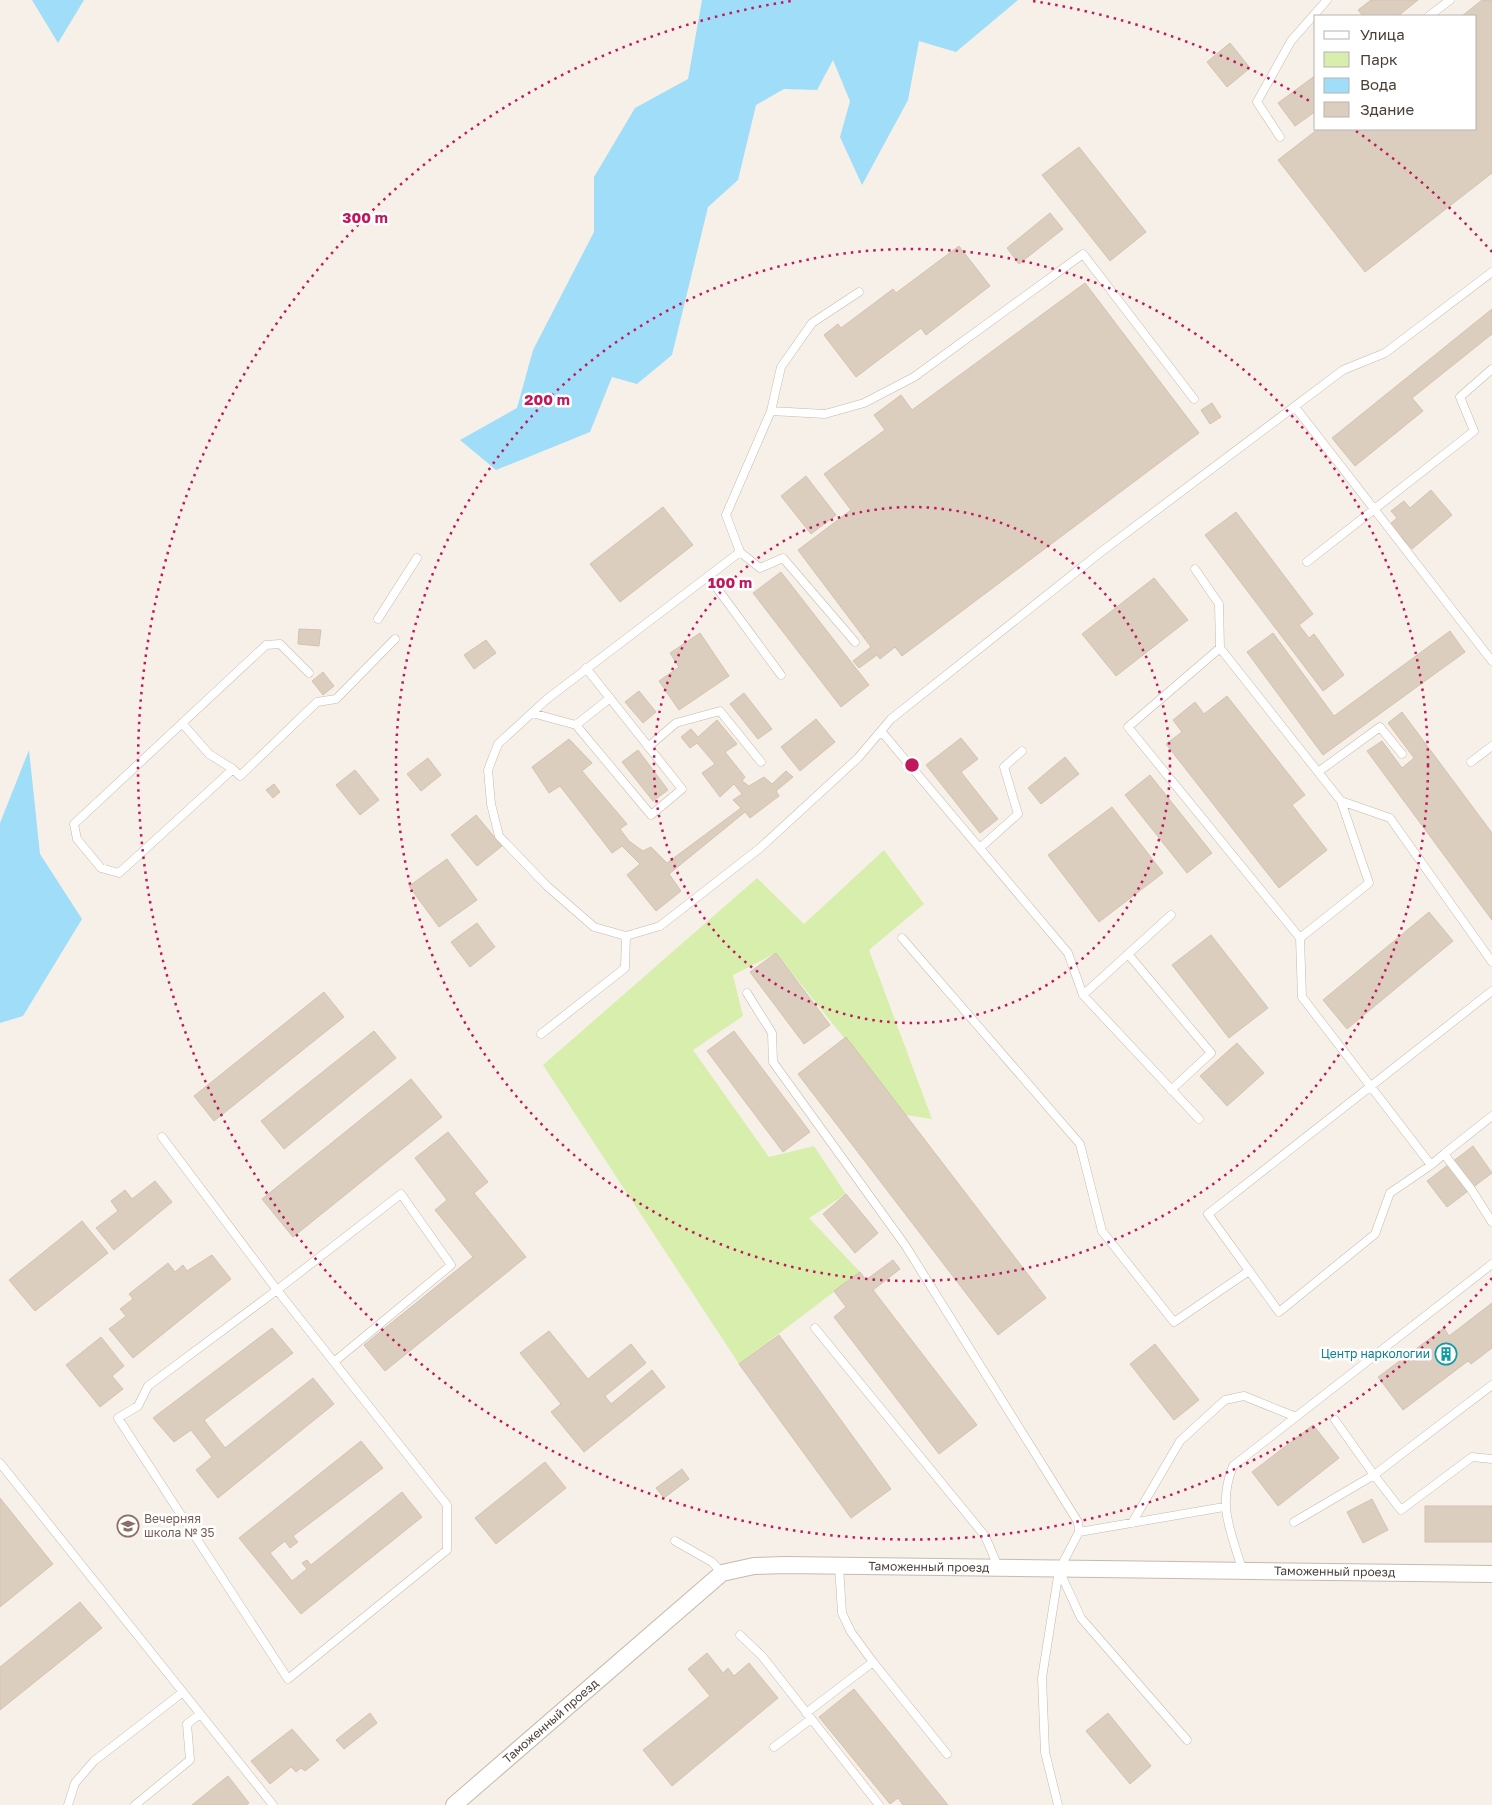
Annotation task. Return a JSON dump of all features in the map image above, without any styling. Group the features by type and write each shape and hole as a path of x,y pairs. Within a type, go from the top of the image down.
{"street":[{"name":"Таможенный проезд","path":"454,1805 722,1573 754,1566 839,1566 1059,1570 1242,1569 1492,1574"}],"lane":[{"path":"1315,15 1327,0"},
{"path":"1430,15 1450,0"},
{"path":"1280,137 1257,102 1291,42 1314,16"},
{"path":"770,411 825,414 864,403 914,377 1083,254 1194,399"},
{"path":"740,552 586,668 498,744 488,770 491,804 499,836 546,886 594,927 626,936 660,926 760,848 858,758 891,719 1101,552 1343,370 1386,353 1492,272"},
{"path":"855,642 783,558 760,568 740,552 726,515 770,411 781,367 812,324 859,292"},
{"path":"1307,562 1474,431 1460,397 1492,369"},
{"path":"1295,407 1492,661"},
{"path":"378,619 417,558"},
{"path":"1195,569 1219,604 1220,648 1341,801 1369,882 1300,938"},
{"path":"708,576 781,674"},
{"path":"182,723 210,754 233,769 240,776 316,702 336,699 396,639"},
{"path":"233,769 119,873 101,868 77,839 74,824 266,645 280,644 310,673"},
{"path":"1220,648 1128,726 1300,938 1302,997 1430,1165"},
{"path":"532,713 576,725 651,815 682,789 586,668"},
{"path":"576,725 610,698"},
{"path":"648,747 676,723 720,711 761,762"},
{"path":"1318,772 1380,727 1402,754"},
{"path":"881,731 1068,953 1083,995 1198,1119"},
{"path":"1471,762 1492,746"},
{"path":"980,848 1018,814 1004,767 1022,751"},
{"path":"1341,801 1390,818 1492,962"},
{"path":"1083,995 1171,915"},
{"path":"541,1034 625,968 626,936"},
{"path":"902,938 1080,1144 1102,1231 1174,1322 1249,1271"},
{"path":"1128,954 1211,1053 1171,1090"},
{"path":"1492,991 1208,1214 1278,1312 1375,1234 1390,1193 1430,1165 1492,1116"},
{"path":"747,993 772,1033 773,1062 905,1245 1078,1522 1079,1532 1059,1570 1042,1678 1045,1752 1058,1805"},
{"path":"162,1137 277,1290 447,1505 447,1550 288,1679 118,1418 138,1406 148,1386 277,1290 401,1194 451,1265 334,1362"},
{"path":"1444,1154 1492,1222"},
{"path":"1242,1569 1224,1507 1226,1483 1233,1466 1492,1264"},
{"path":"815,1328 985,1536 999,1569"},
{"path":"1294,1522 1374,1475 1492,1385"},
{"path":"1132,1523 1180,1440 1225,1400 1244,1396 1296,1417"},
{"path":"1335,1420 1401,1510 1472,1458 1492,1459"},
{"path":"0,1463 272,1805"},
{"path":"1079,1532 1224,1507"},
{"path":"675,1541 712,1562 722,1573"},
{"path":"839,1566 842,1613 851,1632 947,1754"},
{"path":"1059,1570 1081,1618 1187,1740"},
{"path":"740,1635 762,1656 879,1805"},
{"path":"774,1746 873,1662"},
{"path":"68,1805 75,1783 94,1761 183,1692"},
{"path":"135,1805 190,1760 187,1724 200,1714"}],"green space":[{"path":"884,850 924,904 869,950 932,1119 906,1115 776,953 733,975 743,1016 693,1050 769,1157 814,1146 846,1194 809,1218 860,1272 739,1364 543,1065 757,878 804,924"}],"water":[{"path":"32,0 84,0 58,43"},
{"path":"702,0 1018,0 956,52 919,41 908,100 862,185 840,137 850,101 833,60 817,90 784,89 756,105 738,180 708,207 672,355 637,384 612,377 590,432 496,470 460,440 517,408 533,350 594,232 594,177 635,108 688,79"},
{"path":"29,750 40,854 82,919 23,1016 0,1023 0,823"}],"building":[{"path":"1371,0 1418,0 1399,15 1362,15 1358,10"},
{"path":"1482,0 1492,0 1492,173 1365,272 1278,160 1317,130 1477,130 1477,15 1463,15"},
{"path":"1230,43 1250,68 1227,87 1207,62"},
{"path":"1314,76 1314,112 1295,126 1278,103"},
{"path":"1079,147 1146,232 1110,261 1042,175"},
{"path":"1050,213 1063,229 1019,264 1007,248"},
{"path":"959,246 990,286 926,335 921,328 856,377 824,335 838,324 841,328 893,289 896,293"},
{"path":"1085,283 1199,433 902,656 895,647 880,659 877,655 859,668 853,661 871,647 798,550 851,510 824,474 885,430 874,415 901,395 912,410"},
{"path":"1492,309 1492,334 1412,398 1423,411 1355,466 1332,438"},
{"path":"1212,403 1221,417 1210,424 1201,410"},
{"path":"806,476 836,515 811,534 781,496"},
{"path":"1431,490 1452,515 1412,549 1390,524 1397,518 1391,511 1404,501 1410,508"},
{"path":"663,507 693,545 620,602 590,564"},
{"path":"1236,512 1313,614 1299,625 1309,638 1314,634 1344,675 1323,691 1205,535"},
{"path":"781,572 869,685 841,707 753,593"},
{"path":"1154,578 1188,620 1116,676 1082,634"},
{"path":"299,629 321,630 319,646 298,644"},
{"path":"1450,631 1465,652 1323,755 1247,652 1273,633 1334,716"},
{"path":"700,633 729,676 679,710 659,681 679,667 670,653"},
{"path":"486,640 496,653 474,669 464,655"},
{"path":"323,672 334,686 323,695 312,681"},
{"path":"639,691 656,712 643,723 625,702"},
{"path":"744,693 772,729 758,739 730,704"},
{"path":"1227,696 1305,795 1292,805 1327,850 1279,888 1166,744 1182,732 1173,720 1195,702 1204,714"},
{"path":"1402,712 1492,833 1492,920 1367,751 1382,741 1402,768 1414,758 1388,723"},
{"path":"816,719 835,742 800,771 781,747"},
{"path":"717,720 737,744 725,752 745,777 742,781 749,786 764,777 772,784 786,771 793,777 776,791 779,796 750,818 745,812 669,874 681,891 656,911 627,875 640,864 622,846 612,853 560,786 549,793 532,767 569,739 592,763 582,771 627,824 620,829 629,841 643,851 651,847 667,863 741,808 733,800 742,794 734,784 720,797 702,773 715,764 697,743 690,748 681,737 691,729 698,737"},
{"path":"961,738 978,759 961,772 998,819 980,833 926,765"},
{"path":"638,750 668,790 653,801 622,762"},
{"path":"1065,757 1079,774 1041,804 1028,788"},
{"path":"428,758 441,775 421,791 407,774"},
{"path":"355,770 379,800 360,815 336,785"},
{"path":"1150,775 1212,853 1187,873 1125,795"},
{"path":"274,784 280,792 273,798 266,790"},
{"path":"1112,807 1163,873 1099,922 1048,855"},
{"path":"476,815 502,846 477,866 451,835"},
{"path":"447,859 477,900 439,927 409,886"},
{"path":"1429,912 1453,941 1347,1029 1323,1000"},
{"path":"477,923 495,947 470,967 451,942"},
{"path":"1211,935 1268,1008 1229,1038 1172,965"},
{"path":"776,953 830,1025 804,1044 750,972"},
{"path":"324,992 344,1017 214,1121 194,1096"},
{"path":"374,1031 396,1058 284,1149 261,1121"},
{"path":"734,1031 810,1132 783,1152 707,1051"},
{"path":"846,1037 1046,1298 998,1335 798,1074"},
{"path":"1237,1043 1264,1073 1227,1106 1200,1076"},
{"path":"411,1079 442,1117 293,1237 262,1199"},
{"path":"448,1132 488,1182 474,1193 526,1257 385,1371 364,1345 473,1257 435,1210 447,1200 415,1158"},
{"path":"1473,1146 1492,1173 1447,1207 1427,1181"},
{"path":"155,1181 172,1202 114,1250 96,1228 118,1211 111,1201 125,1190 132,1199"},
{"path":"846,1194 878,1233 855,1253 823,1214"},
{"path":"82,1221 108,1253 35,1311 9,1280"},
{"path":"212,1255 231,1279 133,1358 109,1329 126,1316 120,1309 133,1299 129,1294 168,1263 175,1272 183,1265 187,1271"},
{"path":"893,1260 900,1269 873,1290 977,1425 939,1454 834,1317 846,1307 834,1291 860,1272 866,1280"},
{"name":"Центр наркологии","path":"1492,1303 1492,1348 1471,1364 1468,1361 1403,1410 1378,1377 1444,1328 1449,1336"},
{"path":"272,1328 293,1353 204,1420 225,1448 313,1378 334,1404 218,1498 196,1470 212,1457 191,1430 174,1442 153,1418"},
{"path":"549,1331 588,1379 631,1344 646,1363 605,1396 611,1404 652,1370 665,1387 584,1452 551,1412 561,1404 520,1353"},
{"path":"779,1335 891,1489 851,1518 739,1364"},
{"path":"101,1337 124,1366 112,1376 123,1389 100,1407 66,1365"},
{"path":"1155,1344 1199,1400 1174,1420 1130,1364"},
{"path":"1313,1425 1339,1458 1278,1506 1252,1472"},
{"path":"361,1441 383,1468 293,1536 298,1542 290,1548 285,1541 270,1553 292,1581 307,1569 302,1563 307,1560 311,1565 402,1492 422,1517 301,1614 239,1538"},
{"path":"545,1462 566,1488 496,1544 475,1518"},
{"path":"682,1469 689,1479 664,1498 656,1488"},
{"path":"0,1498 53,1564 0,1607"},
{"path":"1372,1499 1388,1530 1363,1543 1347,1512"},
{"path":"1425,1506 1492,1506 1492,1542 1425,1542"},
{"path":"80,1602 102,1628 0,1710 0,1667"},
{"path":"707,1653 723,1673 728,1668 734,1676 749,1663 778,1698 672,1786 643,1750 710,1696 688,1669"},
{"path":"854,1689 948,1805 903,1805 898,1798 890,1804 819,1717"},
{"path":"370,1713 377,1723 344,1749 336,1740"},
{"path":"1108,1713 1151,1766 1130,1784 1086,1731"},
{"path":"292,1729 319,1760 305,1771 301,1768 296,1772 291,1767 270,1784 251,1761"},
{"path":"228,1776 249,1803 246,1805 192,1805"}],"place":[{"name":"Центр наркологии","path":"1446,1354"},
{"name":"Вечерняя школа № 35","path":"128,1526"}]}
